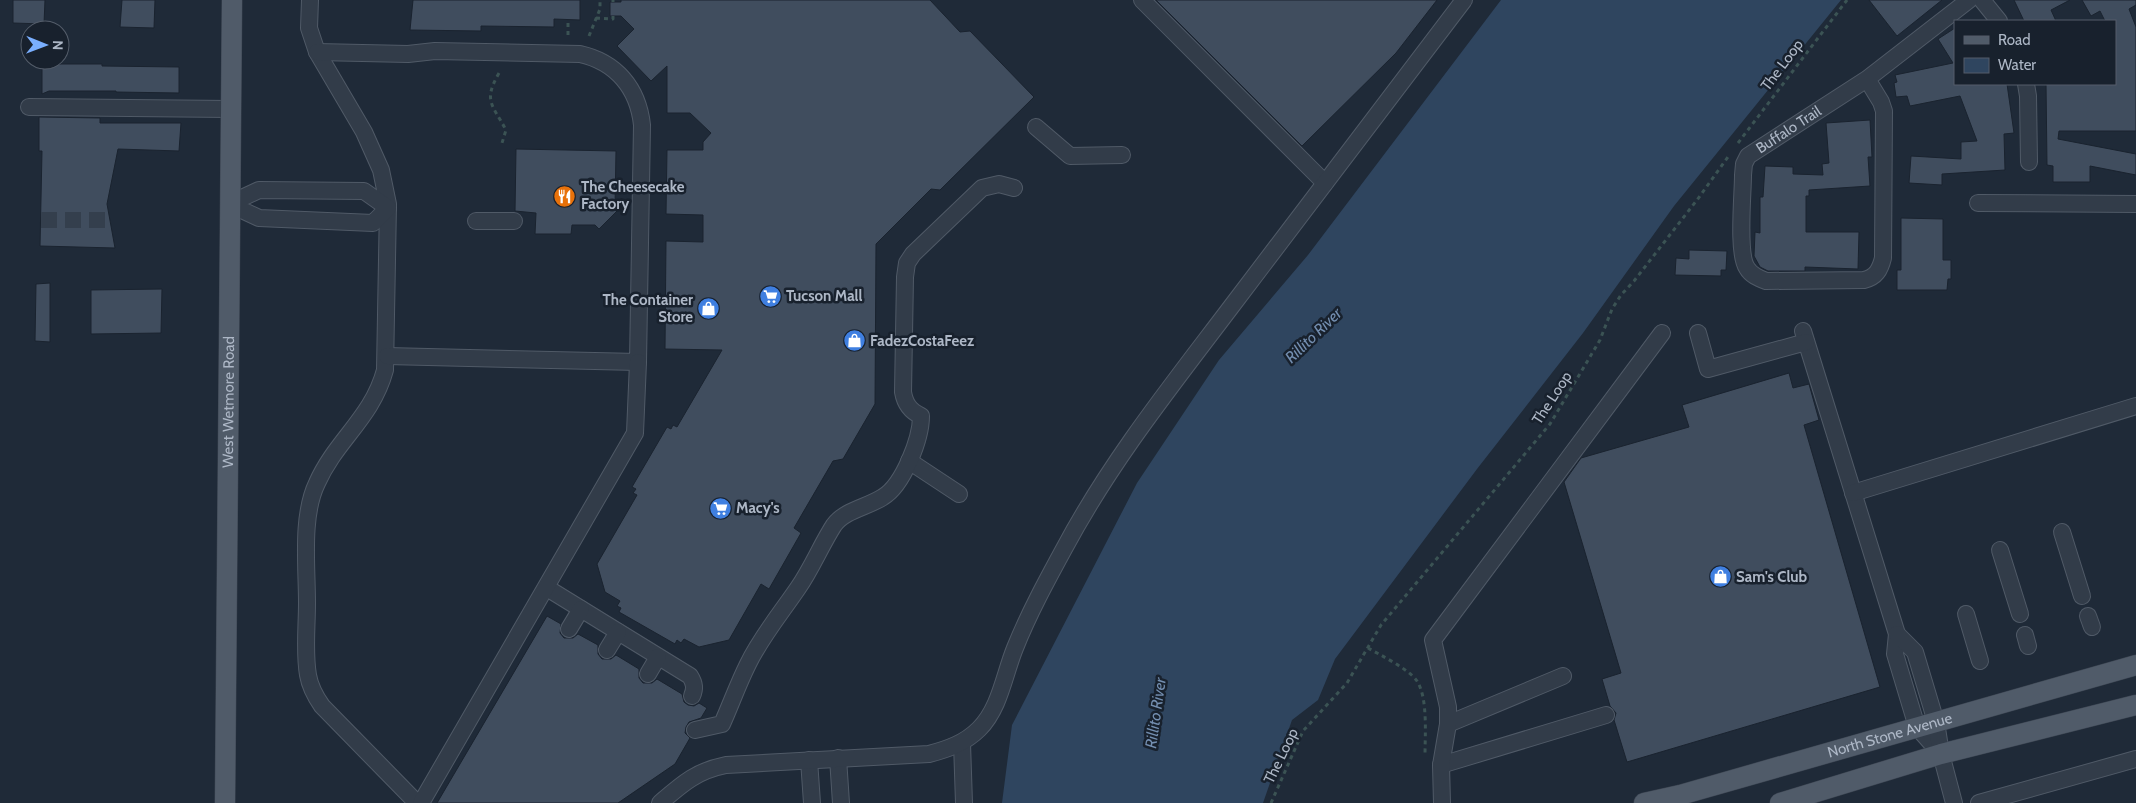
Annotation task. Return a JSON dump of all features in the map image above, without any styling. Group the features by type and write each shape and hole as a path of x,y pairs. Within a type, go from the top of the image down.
{"main road":[{"name":"West Wetmore Road","path":"226,803 232,0"},
{"name":"North Stone Avenue","path":"1644,803 2136,665"},
{"path":"1780,803 1941,754 2136,705"}],"street":[{"path":"310,0 309,28 317,52 364,132 381,170 388,208 385,370 377,394 362,420 322,471 309,504 307,663 311,687 322,706 417,803"},
{"path":"1142,0 1325,183"},
{"path":"660,803 687,780 712,768 726,765 929,754 962,743 980,728 992,712 1012,654 1027,622 1065,547 1109,473 1156,407 1464,0"},
{"name":"Buffalo Trail","path":"1867,79 1881,102 1884,111 1883,258 1880,269 1871,278 1864,280 1766,281 1754,276 1746,268 1742,254 1742,195 1744,164 1748,156 1867,79 1969,0"},
{"path":"1982,0 1998,20"},
{"path":"317,52 568,54 596,59 618,72 635,96 641,118 636,433 421,803"},
{"path":"2026,85 2029,162"},
{"path":"29,107 230,109"},
{"path":"1036,127 1070,156 1122,155"},
{"path":"694,730 722,724 748,664 773,622 799,587 835,524 846,515 890,492 909,460 921,422 921,416 914,412 906,403 903,392 905,277 907,263 913,254 982,188 998,184 1014,188"},
{"path":"229,204 259,190 364,191 388,208"},
{"path":"1978,203 2136,204"},
{"path":"229,204 259,218 373,222 388,208"},
{"path":"476,221 514,221"},
{"path":"1442,803 1433,765 1448,724 1448,707 1433,640 1662,333"},
{"path":"1698,333 1708,369 1805,336 1897,634 1916,652 1927,724 1941,754 1954,803"},
{"path":"386,356 638,362"},
{"path":"1853,493 2136,406"},
{"path":"909,460 959,494"},
{"path":"2062,532 2082,596"},
{"path":"2000,550 2020,614"},
{"path":"547,588 690,676 694,682 692,696"},
{"path":"570,629 581,609"},
{"path":"1966,614 1980,661"},
{"path":"607,650 618,632"},
{"path":"648,674 658,657"},
{"path":"1448,724 1563,676"},
{"path":"1433,765 1606,715"},
{"path":"962,743 964,803"},
{"path":"838,758 841,803"},
{"path":"1979,803 2136,759"},
{"path":"809,760 812,803"}],"path":[{"path":"589,36 600,9 600,0"},
{"name":"The Loop","path":"1737,143 1847,0"},
{"path":"596,18 613,19 613,16"},
{"path":"568,20 568,35"},
{"path":"499,73 490,88 490,101 506,130 502,143"},
{"name":"The Loop","path":"1271,803 1304,732 1347,683 1381,625 1550,424 1600,340 1612,309 1621,295 1697,200 1732,151"},
{"path":"1368,648 1394,662 1417,680 1425,708 1433,765"}],"water":[{"name":"Rillito River","path":"1501,0 1841,0 1674,206 1583,333 1477,469 1335,659 1318,700 1292,720 1263,803 1002,803 1012,725 1137,483 1219,360 1308,255"}],"building":[{"path":"13,0 45,0 44,20 20,20 20,23 13,23"},
{"path":"122,0 155,0 154,28 120,27"},
{"path":"413,0 580,0 580,20 554,19 554,27 481,26 481,31 410,30"},
{"name":"Tucson Mall","path":"621,0 930,0 960,32 970,31 1034,97 940,190 931,189 876,244 875,404 843,459 833,461 794,528 801,533 769,589 761,584 729,640 699,647 684,639 681,643 677,640 675,644 619,612 621,608 617,606 620,601 605,592 597,564 637,495 633,493 636,489 632,487 667,427 671,429 673,425 677,427 722,350 665,349 666,241 703,242 703,215 666,214 667,150 703,150 703,142 711,133 690,113 667,113 667,66 651,81 617,46 634,29 621,16 610,16 610,2 621,2"},
{"path":"1156,0 1437,0 1396,53 1302,146"},
{"path":"1869,0 1942,0 1897,36"},
{"path":"2014,0 2070,0 2051,10 2056,20 2024,20"},
{"path":"2082,0 2136,0 2136,5 2129,9 2136,27 2136,131 2059,131 2058,139 2136,154 2136,175 2090,166 2090,182 2053,182 2053,166 2047,165 2046,85 2116,85 2116,20 2104,20 2100,11 2091,16"},
{"path":"1954,29 1954,85 2007,85 2014,133 2004,134 2005,170 1942,174 1942,185 1909,183 1911,156 1961,159 1961,142 1977,141 1960,96 1910,106 1907,96 1896,97 1894,83 1897,82 1895,75 1953,63 1938,39"},
{"path":"70,64 179,67 179,93 49,91 42,94 42,70 70,70"},
{"path":"39,117 100,118 100,123 181,123 179,151 118,149 107,204 115,248 40,246 42,151 39,151"},
{"path":"1870,120 1872,157 1868,157 1870,186 1809,190 1809,196 1806,196 1806,232 1859,232 1858,269 1805,267 1805,271 1768,271 1760,267 1754,256 1755,232 1760,233 1760,197 1763,197 1765,166 1793,167 1793,174 1823,175 1822,164 1829,163 1826,123"},
{"name":"The Cheesecake Factory","path":"516,149 616,151 615,206 619,209 599,229 595,225 572,225 571,234 535,234 536,213 515,211"},
{"path":"1901,218 1943,219 1943,260 1951,260 1951,279 1948,279 1947,290 1897,290 1897,270 1901,270"},
{"path":"1689,250 1727,251 1726,270 1721,270 1721,276 1675,275 1676,258 1689,259"},
{"path":"50,283 50,342 35,341 36,284"},
{"path":"162,289 161,333 91,334 91,290"},
{"name":"Sam's Club","path":"1789,373 1793,388 1809,384 1819,420 1804,425 1880,687 1627,762 1614,720 1616,713 1610,706 1602,679 1621,673 1564,482 1581,458 1689,427 1682,405"},
{"path":"547,616 561,624 560,633 564,638 573,638 578,634 598,645 598,654 602,659 611,659 616,655 639,669 639,678 643,683 652,683 657,679 682,694 684,702 688,705 694,706 699,703 707,708 701,718 689,722 686,727 685,733 690,738 675,764 618,803 437,803"}],"tunnel":[{"path":"41,220 110,220"}],"place":[{"name":"The Cheesecake Factory","path":"565,196"},
{"name":"Tucson Mall","path":"770,296"},
{"name":"The Container Store","path":"709,309"},
{"name":"FadezCostaFeez","path":"854,341"},
{"name":"Macy's","path":"720,508"},
{"name":"Sam's Club","path":"1720,577"}]}
